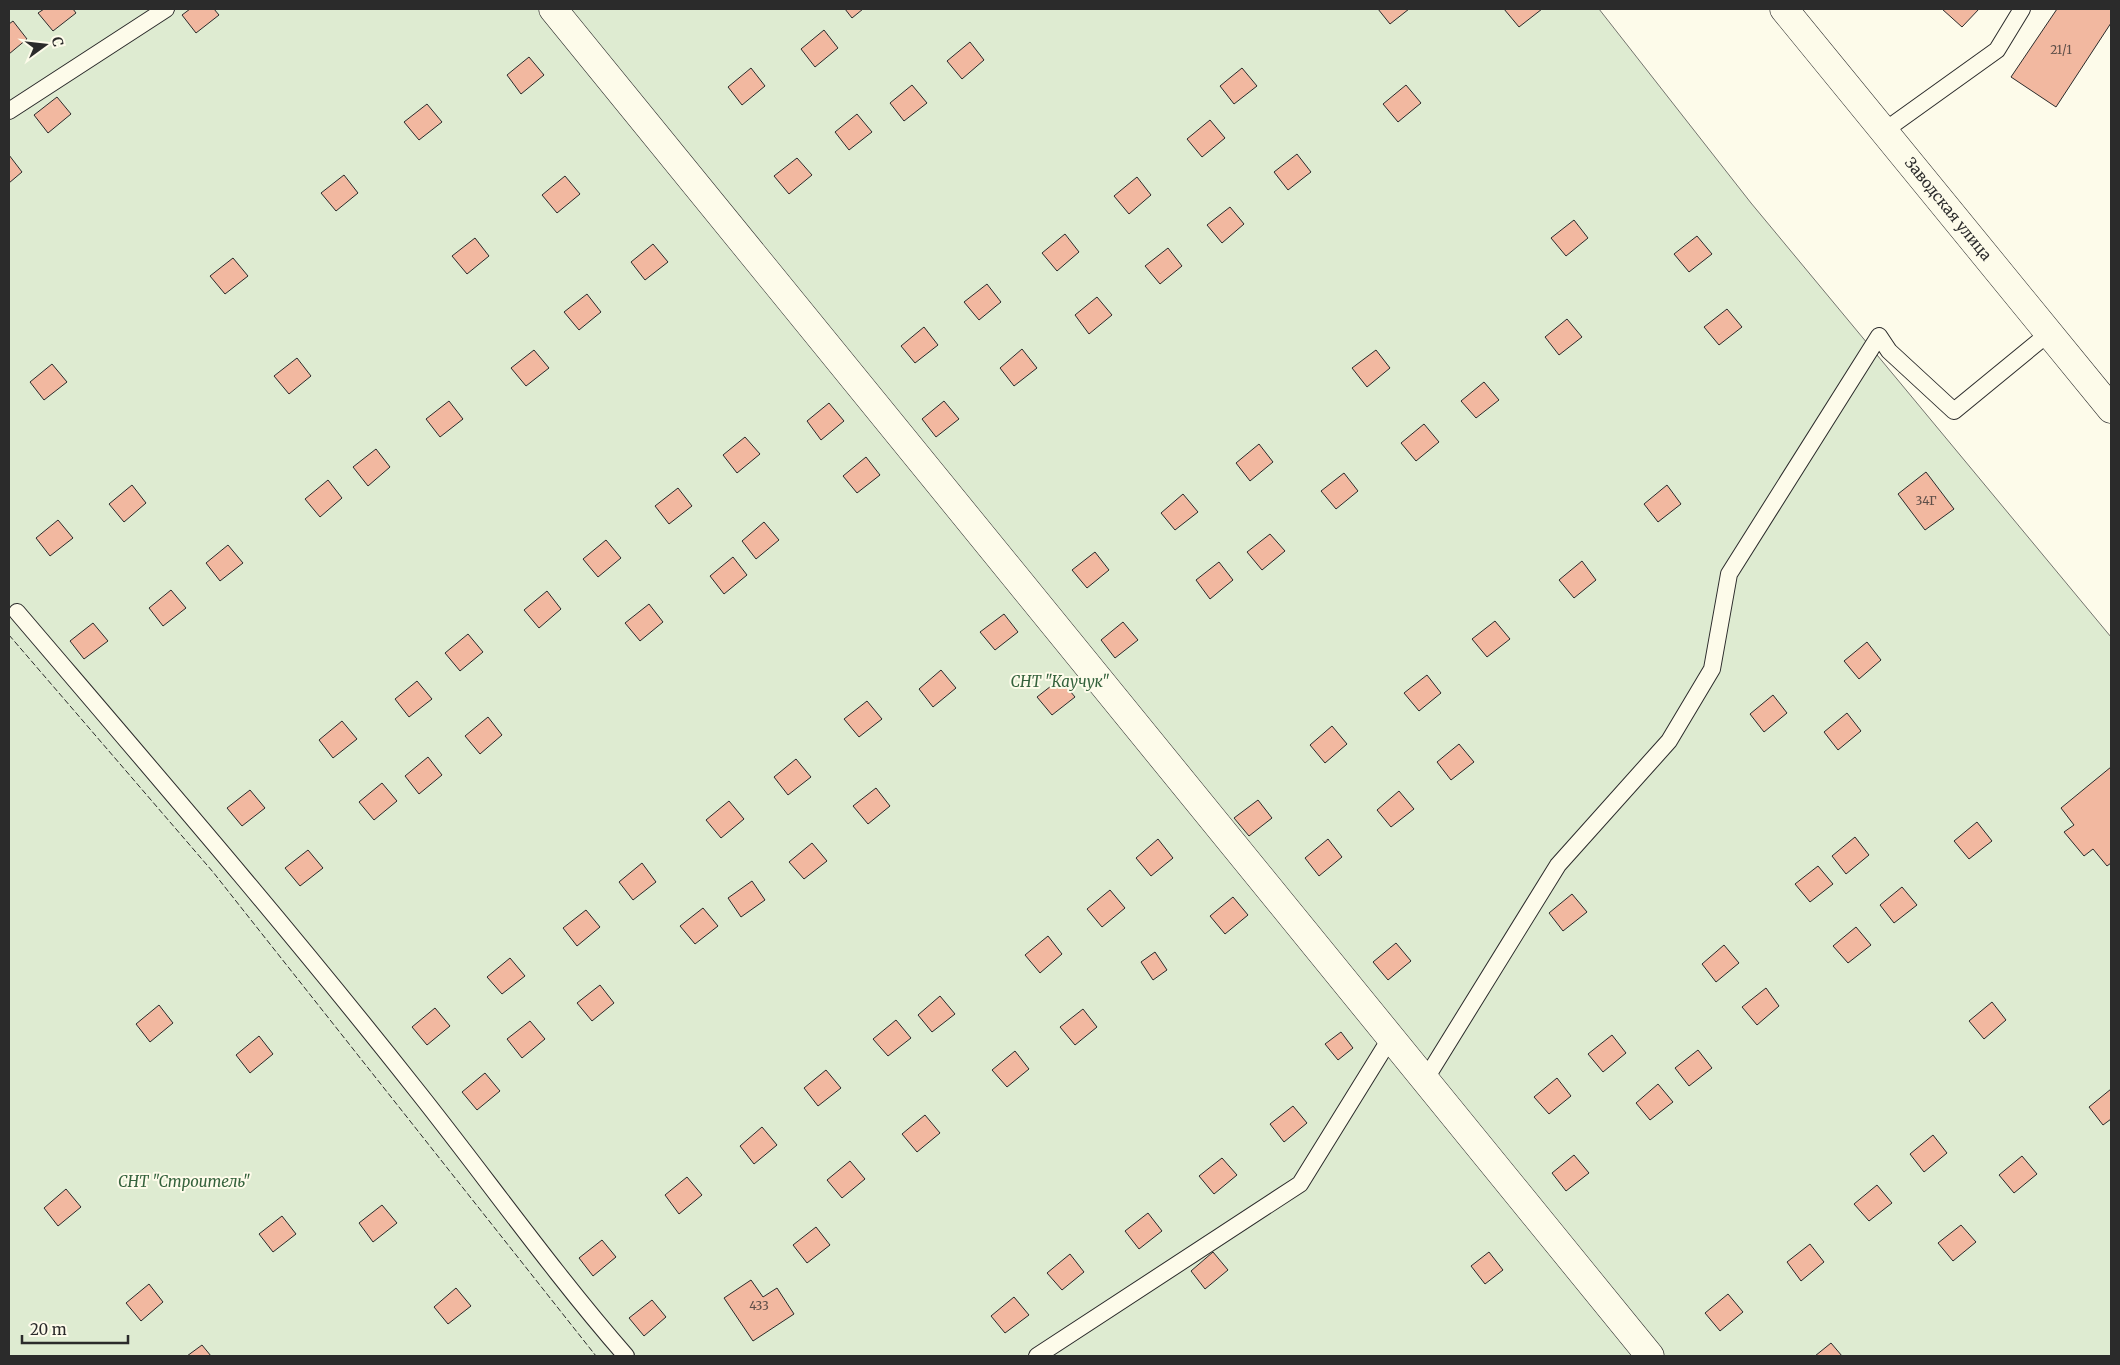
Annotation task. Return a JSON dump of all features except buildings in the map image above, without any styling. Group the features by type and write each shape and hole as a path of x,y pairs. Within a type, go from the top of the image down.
{"street":[{"path":"553,9 1650,1356"},
{"name":"Заводская улица","path":"1784,9 2111,409"}],"lane":[{"path":"9,111 166,9"},
{"path":"1884,131 1996,50 2022,9"},
{"path":"1426,1080 1558,865 1669,741 1712,669 1729,574 1879,336 1889,351 1954,411 2049,333"},
{"path":"17,612 240,872 414,1087 585,1309 626,1356"},
{"path":"1037,1356 1300,1184 1391,1037"}],"green space":[{"name":"СНТ \"Каучук\"","path":"9,9 1599,9 1751,203 2111,637 2111,1356 9,1356"}],"fence":[{"path":"9,635 213,872 596,1356"}],"park label":[{"name":"СНТ \"Строитель\"","path":"184,1182"}]}
